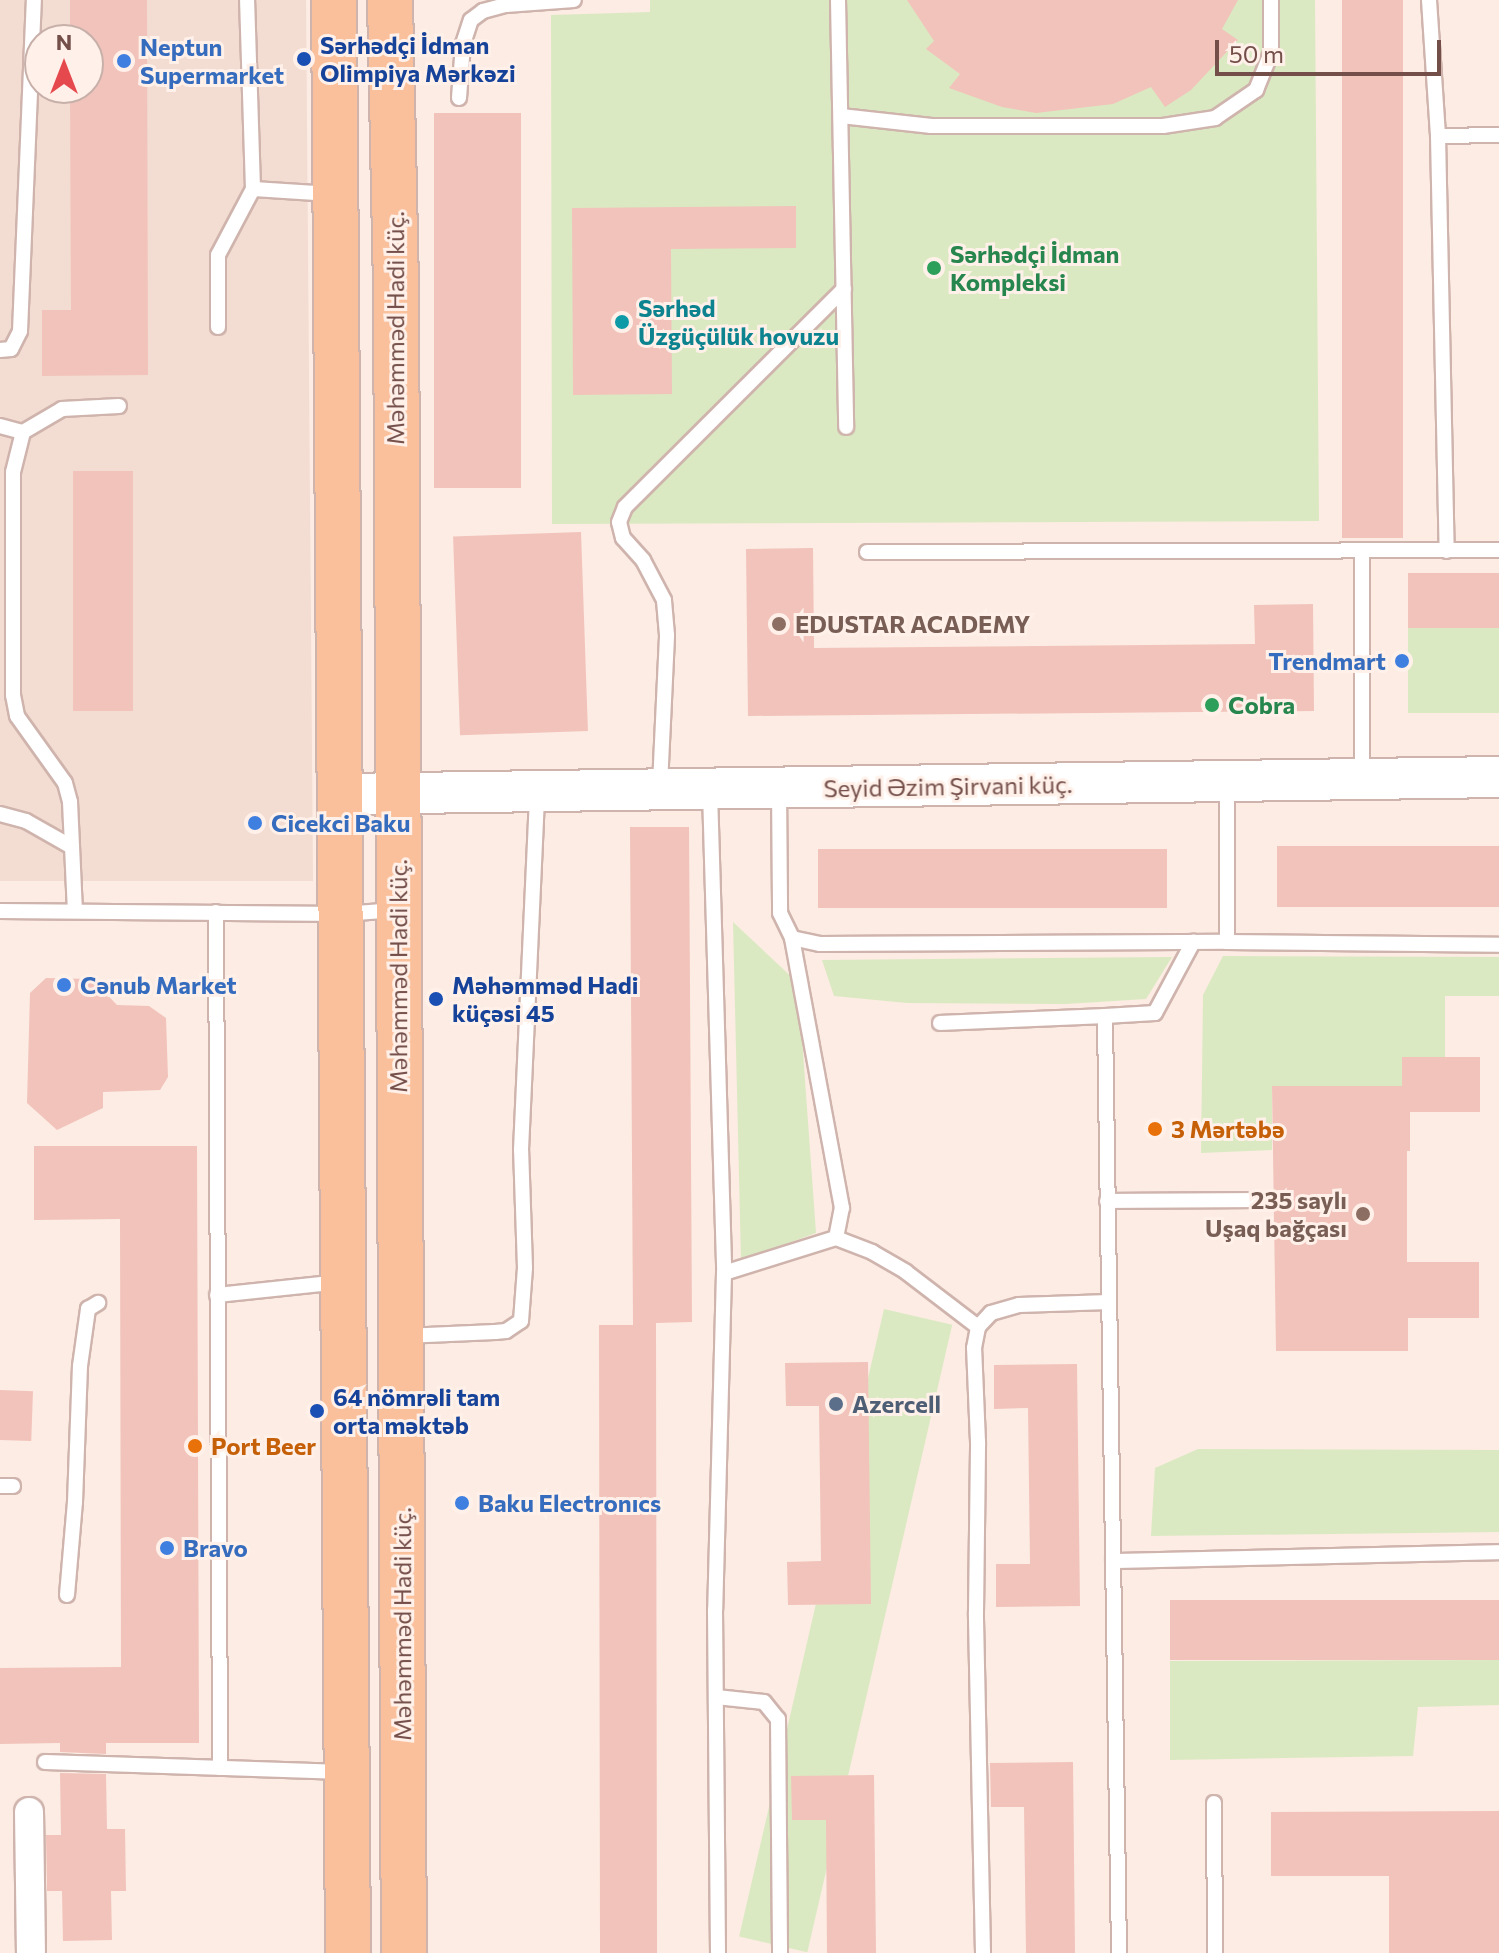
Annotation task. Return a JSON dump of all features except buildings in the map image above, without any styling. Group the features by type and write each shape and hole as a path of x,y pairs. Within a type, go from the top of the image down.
{"main road":[{"path":"334,0 346,1281 348,1953"},
{"name":"Məhəmməd Hadi küç.","path":"390,0 396,285 404,1953"},
{"path":"396,285 411,174 409,0"},
{"name":"Seyid Əzim Şirvani küç.","path":"342,794 1499,777"}],"street":[{"path":"29,1812 31,1953"}],"lane":[{"path":"0,350 11,349 20,331 34,0"},
{"path":"218,327 218,255 253,189 247,0"},
{"path":"459,98 463,44 471,20 483,11 506,5 574,0"},
{"path":"838,0 846,427"},
{"path":"841,116 931,126 1163,126 1215,118 1256,90 1271,53 1271,0"},
{"path":"1429,0 1438,136 1447,551"},
{"path":"1438,136 1499,135"},
{"path":"253,189 336,194"},
{"path":"660,790 667,635 664,600 643,560 623,538 619,522 625,507 844,289"},
{"path":"0,426 23,432 62,409 119,406"},
{"path":"23,432 13,472 13,695 17,716 65,783 75,911"},
{"path":"867,552 1499,550"},
{"path":"1362,552 1362,781"},
{"path":"1227,782 1227,942"},
{"path":"710,788 724,1273 716,1697 718,1953"},
{"path":"779,788 780,913 792,938 842,1208 836,1238"},
{"path":"400,1336 506,1331 521,1321 525,1268 521,1150 537,791"},
{"path":"0,814 26,821 72,847"},
{"path":"0,911 343,914 397,910"},
{"path":"216,912 220,1768"},
{"path":"792,938 820,944 1227,942 1499,945"},
{"path":"940,1023 1155,1013 1193,942"},
{"path":"1105,1016 1119,1953"},
{"path":"1107,1201 1255,1200"},
{"path":"724,1273 836,1238 872,1252 906,1272 978,1327"},
{"path":"217,1295 346,1281"},
{"path":"983,1953 976,1612 978,1442 974,1348 978,1327 991,1313 1019,1305 1109,1302"},
{"path":"67,1595 75,1502 80,1366 88,1309 98,1303"},
{"path":"1113,1561 1499,1552"},
{"path":"716,1697 764,1702 778,1719 780,1953"},
{"path":"45,1762 348,1772"},
{"path":"1214,1803 1215,1953"}],"shaded area":[{"path":"0,0 306,0 313,881 0,881"}],"green space":[{"name":"Sərhədçi İdman Kompleksi","path":"650,0 1315,0 1319,521 552,524 551,15 650,12"},
{"path":"1408,628 1499,628 1499,713 1408,713"},
{"path":"733,922 798,983 816,1233 741,1260"},
{"path":"1223,956 1499,957 1499,996 1445,996 1445,1057 1402,1086 1272,1087 1272,1150 1201,1153 1203,995"},
{"path":"1172,957 1146,999 1066,1004 907,1003 834,996 822,960"},
{"path":"884,1309 952,1325 807,1952 739,1936"},
{"path":"1198,1449 1499,1450 1499,1532 1151,1536 1155,1468"},
{"path":"1499,1660 1499,1705 1418,1707 1413,1756 1170,1760 1170,1661"}],"place":[{"name":"Sərhədçi İdman Olimpiya Mərkəzi","path":"304,59"},
{"name":"Neptun Supermarket","path":"124,61"},
{"name":"Sərhədçi İdman Kompleksi","path":"934,268"},
{"name":"Sərhəd Üzgüçülük hovuzu","path":"622,322"},
{"name":"EDUSTAR ACADEMY","path":"779,624"},
{"name":"Trendmart","path":"1402,661"},
{"name":"Cobra","path":"1212,705"},
{"name":"Cicekci Baku","path":"255,823"},
{"name":"Cənub Market","path":"64,985"},
{"name":"Məhəmməd Hadi küçəsi 45","path":"436,999"},
{"name":"3 Mərtəbə","path":"1155,1129"},
{"name":"235 saylı Uşaq bağçası","path":"1363,1214"},
{"name":"Azercell","path":"836,1404"},
{"name":"64 nömrəli tam orta məktəb","path":"317,1411"},
{"name":"Port Beer","path":"195,1446"},
{"name":"Baku Electronıcs","path":"462,1503"},
{"name":"Bravo","path":"167,1548"}]}
